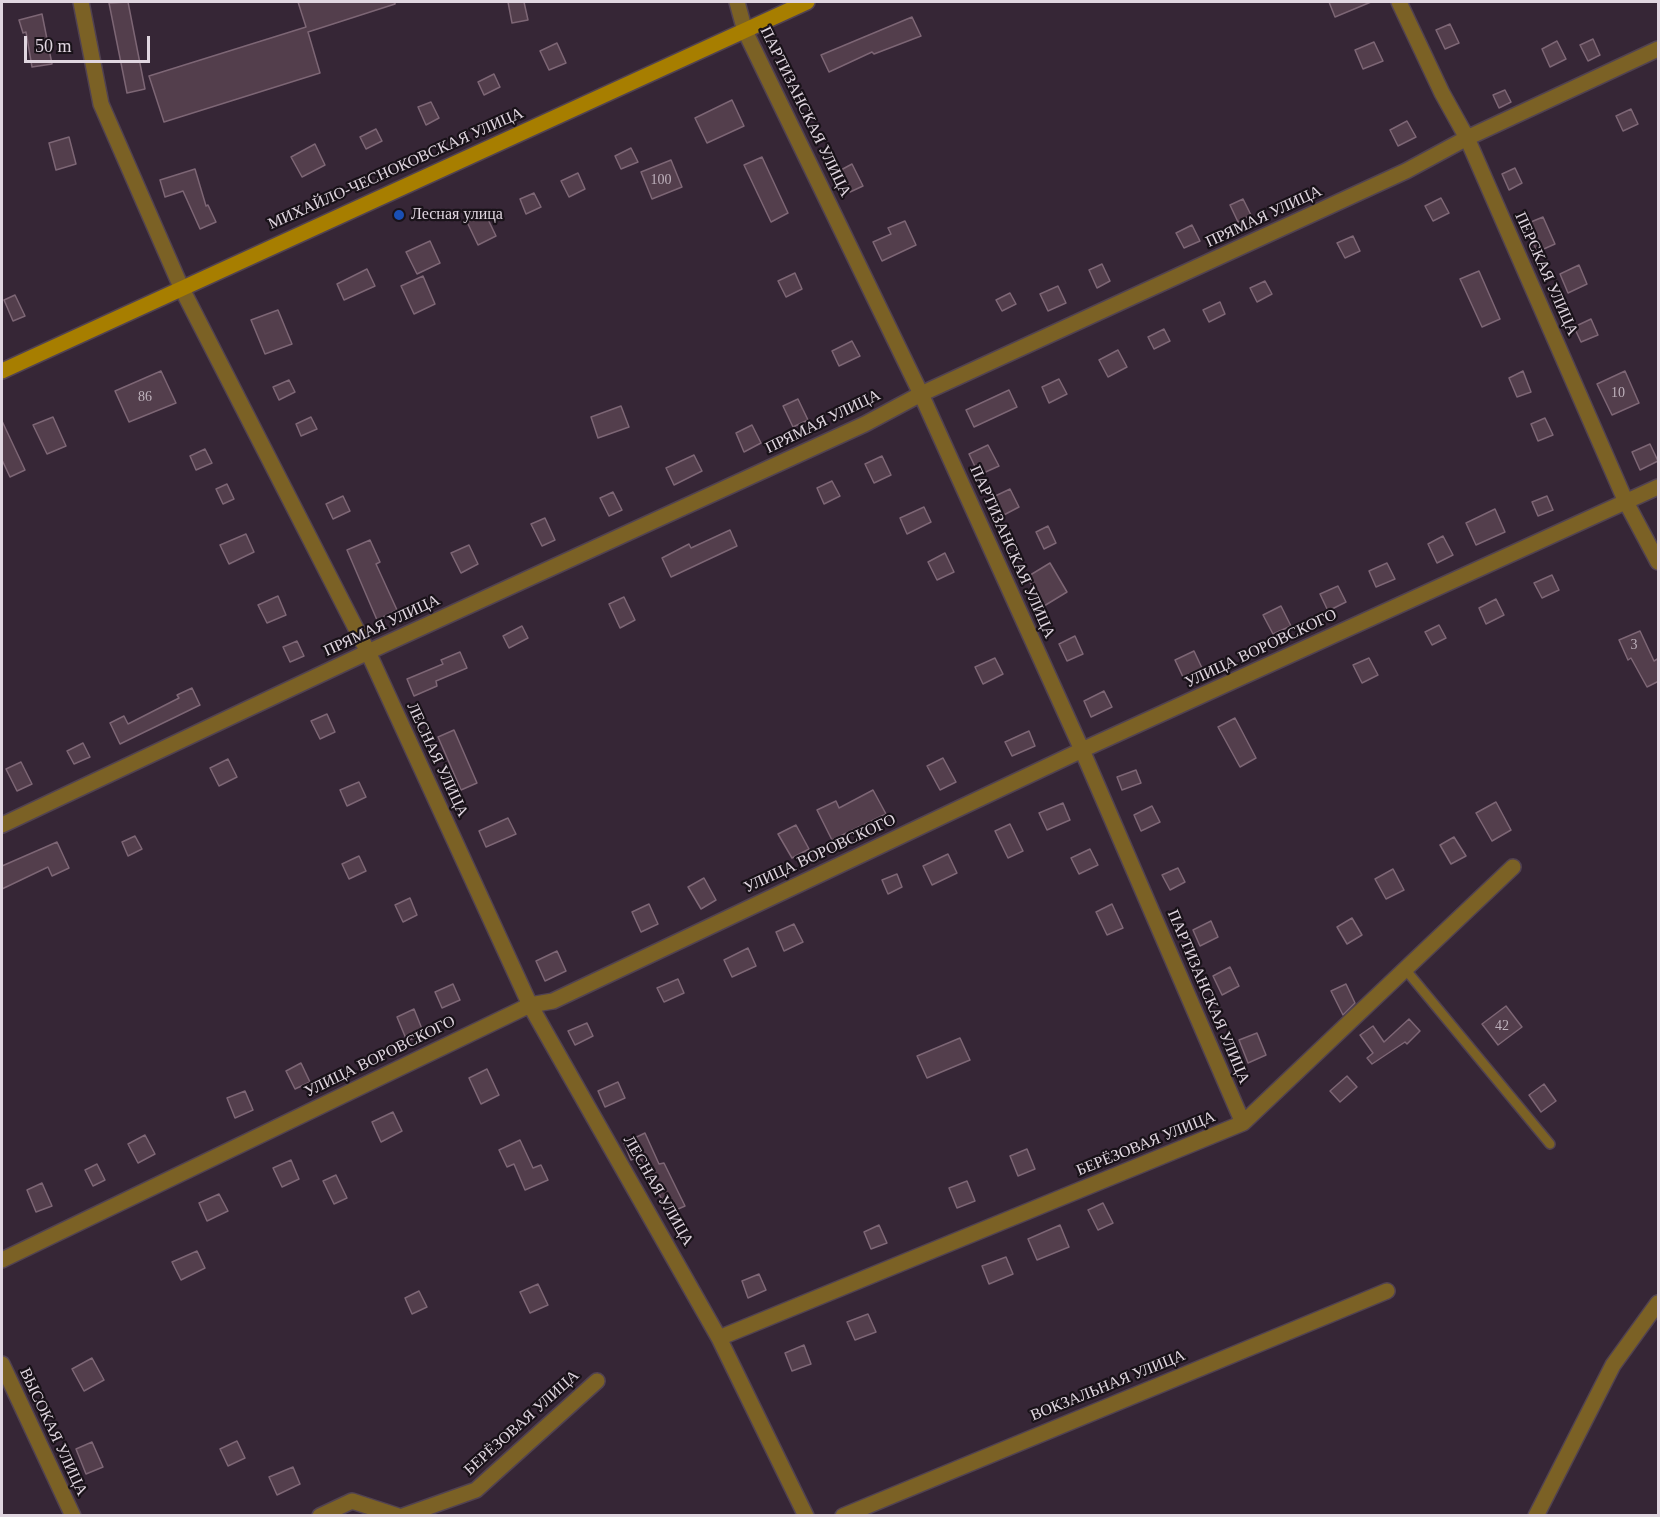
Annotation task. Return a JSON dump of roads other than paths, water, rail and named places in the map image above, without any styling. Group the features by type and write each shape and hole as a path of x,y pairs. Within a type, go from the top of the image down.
{"street":[{"name":"ЛЕСНАЯ УЛИЦА","path":"81,2 101,104 181,287 368,652 530,1005 719,1338 806,1515"},
{"name":"ПАРТИЗАНСКАЯ УЛИЦА","path":"737,2 745,31 921,394 1082,750 1243,1123"},
{"name":"МИХАЙЛО-ЧЕСНОКОВСКАЯ УЛИЦА","path":"2,371 807,2"},
{"name":"ПЕРСКАЯ УЛИЦА","path":"1399,2 1442,93 1467,138 1626,502 1659,561"},
{"name":"ПРЯМАЯ УЛИЦА","path":"2,825 368,652 865,424 921,394 1406,171 1467,138 1659,49"},
{"name":"УЛИЦА ВОРОВСКОГО","path":"2,1260 530,1005 553,1001 1082,750 1659,487"},
{"name":"БЕРЁЗОВАЯ УЛИЦА","path":"719,1338 1243,1123 1513,867"},
{"name":"ВОКЗАЛЬНАЯ УЛИЦА","path":"843,1515 1387,1291"},
{"path":"1536,1515 1613,1365 1659,1303"},
{"name":"ВЫСОКАЯ УЛИЦА","path":"2,1364 73,1515"},
{"name":"БЕРЁЗОВАЯ УЛИЦА","path":"403,1515 438,1510 476,1490 597,1381"},
{"path":"320,1515 352,1501 398,1515"}],"lane":[{"path":"1405,969 1550,1144"}],"place":[{"name":"Лесная улица","path":"399,215"}]}
